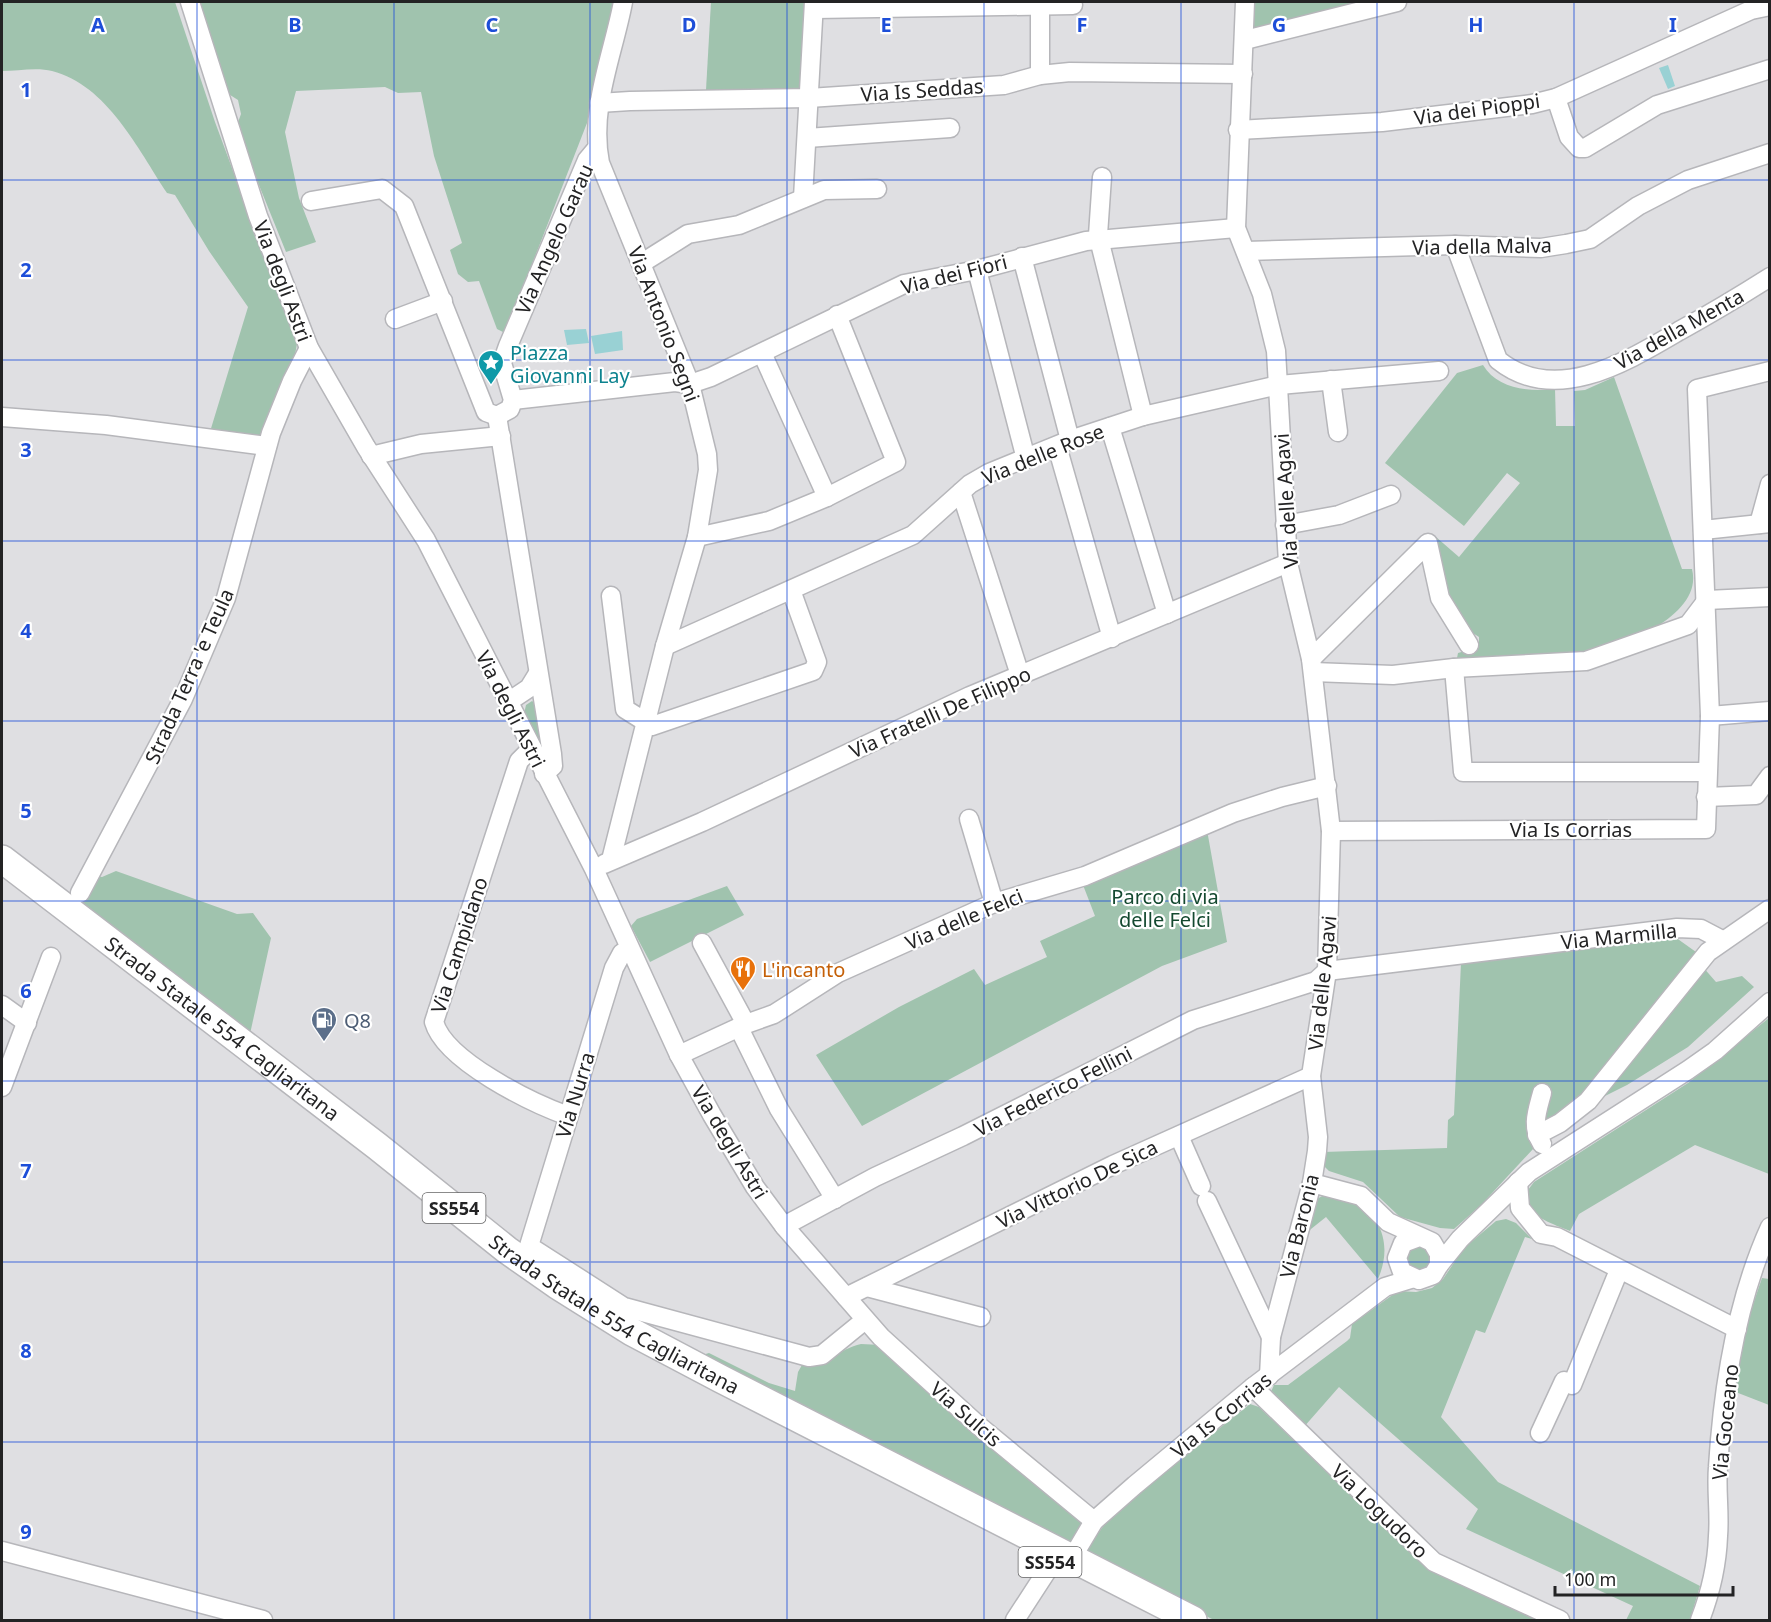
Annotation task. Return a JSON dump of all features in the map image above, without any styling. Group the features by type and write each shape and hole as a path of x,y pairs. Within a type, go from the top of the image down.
{"highway":[{"name":"Strada Statale 554 Cagliaritana","path":"2,860 515,1256 632,1332 1062,1561 1164,1620"},
{"name":"Strada Statale 554 Cagliaritana","path":"2,879 511,1272 577,1316 721,1397 1062,1561 1193,1620"},
{"path":"220,1027 229,1026 250,1042 261,1045"},
{"path":"369,1124 377,1136 444,1191 447,1202"}],"street":[{"name":"Via degli Astri","path":"190,2 258,216 309,348 371,456 426,540 515,698 532,748 594,869 628,949 679,1055 755,1187 784,1226 846,1297"},
{"name":"Via Antonio Segni","path":"611,860 665,646 697,537 708,470 707,454 690,384 600,163 597,148 599,104 623,2"},
{"name":"Via delle Agavi","path":"1245,2 1245,40 1238,130 1236,228 1270,321 1279,385 1288,563 1312,665 1331,831 1327,971 1311,1076"},
{"path":"1245,40 1397,2"},
{"path":"803,198 814,5 947,3 1072,5"},
{"path":"1040,5 1040,75"},
{"name":"Via dei Pioppi","path":"1238,130 1382,122 1532,104 1556,98 1752,6 1770,6"},
{"path":"1556,98 1569,137 1579,148 1585,147 1657,105 1770,69"},
{"name":"Via Is Seddas","path":"599,104 630,100 809,98 1004,85 1040,75 1070,72 1243,74"},
{"path":"807,138 950,128"},
{"name":"Via Angelo Garau","path":"513,400 502,363 587,160 597,148"},
{"name":"Via della Malva","path":"1246,251 1455,245 1541,248 1590,239 1638,206 1670,189 1730,164 1770,153"},
{"path":"1102,177 1100,240 1143,416"},
{"path":"311,201 371,189 382,189 392,194 404,206 501,436 553,766 544,774"},
{"path":"642,263 688,234 739,225 824,190 877,189"},
{"name":"Via dei Fiori","path":"690,384 762,353 904,284 977,270 1100,240 1236,228"},
{"name":"Via della Menta","path":"1455,245 1498,360 1508,368 1535,379 1586,376 1623,364 1770,277"},
{"path":"1023,257 1064,443 1112,638"},
{"path":"977,270 1026,459"},
{"path":"395,319 443,301"},
{"path":"697,537 769,521 827,497 896,462 837,315"},
{"name":"Strada Terra 'e Teula","path":"80,893 183,699 226,598 267,446 291,381 309,348"},
{"path":"762,353 827,497"},
{"name":"Via delle Rose","path":"665,646 913,535 961,492 989,473 1064,443 1143,416 1279,385 1439,370"},
{"path":"1770,371 1697,389 1710,716 1706,797 1756,795 1770,776"},
{"path":"1331,380 1338,432"},
{"path":"491,414 510,409 513,400 675,382 690,384"},
{"path":"2,417 106,425 267,446"},
{"path":"1110,427 1167,614"},
{"path":"371,456 421,444 501,436"},
{"path":"1703,530 1764,524 1770,484"},
{"path":"961,492 1020,675"},
{"path":"1285,525 1339,515 1391,495"},
{"path":"1312,665 1428,543 1440,598 1469,645"},
{"name":"Via Fratelli De Filippo","path":"594,869 743,807 1020,675 1288,563"},
{"path":"611,596 625,709 652,726 813,671 817,662 791,590"},
{"path":"1707,600 1770,597"},
{"path":"1312,665 1393,675 1454,668 1586,661 1688,625 1707,600"},
{"path":"1454,668 1463,772 1707,772"},
{"path":"515,698 537,675"},
{"path":"515,698 537,699 545,707"},
{"path":"1710,716 1770,711"},
{"name":"Via Campidano","path":"532,748 519,761 434,1022 439,1035 485,1075 568,1116"},
{"name":"Via delle Felci","path":"679,1055 774,1014 838,973 994,903 1085,876 1233,813 1282,797 1327,786"},
{"name":"Via Is Corrias","path":"1331,831 1706,829 1706,797"},
{"path":"969,819 994,903"},
{"path":"1537,1135 1560,1123 1588,1101 1689,974 1722,940 1770,909"},
{"name":"Via Marmilla","path":"1327,971 1677,928 1701,929 1722,940"},
{"path":"702,943 779,1109 835,1199"},
{"name":"Via Nurra","path":"628,949 622,953 614,968 530,1246 624,1307 809,1358 822,1355 865,1320"},
{"path":"2,1087 51,957"},
{"name":"Via Federico Fellini","path":"784,1226 1193,1020 1316,981 1327,971"},
{"path":"1388,1222 1402,1272 1411,1279 1426,1279 1460,1239 1518,1182 1551,1158 1688,1070 1732,1037 1770,1002"},
{"path":"2,1005 27,1023"},
{"name":"Via Vittorio De Sica","path":"846,1297 1113,1165 1311,1076"},
{"name":"Via Baronia","path":"1269,1376 1271,1337 1312,1183 1318,1137 1311,1076"},
{"path":"1542,1094 1535,1121 1537,1135 1551,1158"},
{"path":"1179,1136 1271,1337"},
{"path":"1518,1182 1520,1208 1541,1234 1557,1237 1737,1329"},
{"path":"1312,1183 1362,1196 1388,1222 1426,1240 1439,1254 1439,1265"},
{"path":"1486,1215 1501,1213 1529,1221"},
{"name":"Via Goceano","path":"1700,1620 1709,1597 1719,1537 1718,1470 1724,1396 1737,1329 1759,1250 1770,1227"},
{"path":"1398,1256 1406,1241 1460,1239"},
{"name":"Via Is Corrias","path":"1385,1287 1398,1256"},
{"path":"1540,1433 1564,1381 1572,1384 1619,1270"},
{"name":"Via Is Corrias","path":"1015,1620 1094,1521 1253,1387 1385,1287 1411,1279"},
{"path":"867,1287 971,1320"},
{"name":"Via Sulcis","path":"846,1297 865,1320 908,1363 972,1420 1094,1521"},
{"name":"Via Logudoro","path":"1253,1387 1434,1562 1560,1620"},
{"path":"2,1551 263,1620"}],"green space":[{"path":"2,2 175,2 215,122 297,344 294,360 266,437 209,435 248,307 209,251 175,195 167,193 132,139 105,104 72,78 52,71 34,69 2,71"},
{"path":"196,2 615,2 587,123 508,326 503,332 497,329 479,281 468,282 458,274 450,250 462,243 434,156 421,92 398,93 385,87 296,91 285,132 299,198 316,242 286,252 236,128 241,114 238,100 227,93"},
{"path":"711,2 808,2 802,90 706,90"},
{"path":"1252,2 1370,2 1252,30"},
{"path":"1483,365 1489,373 1505,384 1535,390 1555,389 1556,426 1575,426 1574,391 1585,390 1614,377 1682,569 1692,569 1692,586 1685,601 1673,615 1638,637 1580,656 1456,663 1458,653 1479,647 1479,637 1462,626 1427,550 1436,537 1459,557 1520,483 1507,473 1464,526 1385,463 1457,373"},
{"path":"532,701 537,705 543,750 524,714 526,705"},
{"name":"Parco di via delle Felci","path":"1207,830 1227,942 1162,966 862,1126 816,1055 899,1007 974,969 985,985 1047,957 1040,941 1095,916 1083,885"},
{"path":"116,871 237,914 253,913 271,938 250,1034 72,896 85,874 102,877"},
{"path":"727,886 744,915 650,962 631,926 637,919"},
{"path":"1675,937 1696,952 1702,966 1716,982 1742,976 1754,987 1688,1047 1605,1096 1584,1094 1481,1205 1454,1229 1440,1228 1400,1217 1363,1182 1329,1171 1323,1165 1323,1152 1447,1148 1448,1120 1454,1115 1461,963"},
{"path":"1769,1018 1769,1174 1695,1145 1579,1214 1570,1231 1534,1213 1525,1202 1528,1190 1534,1182 1688,1083"},
{"path":"1326,1194 1354,1201 1373,1217 1379,1226 1384,1257 1378,1279 1326,1217 1306,1233 1315,1200"},
{"path":"1506,1219 1516,1223 1532,1239 1525,1237 1485,1333 1476,1330 1441,1417 1498,1482 1700,1586 1690,1620 1626,1620 1633,1606 1466,1529 1478,1509 1339,1387 1303,1428 1270,1394 1274,1385 1288,1385 1347,1341 1350,1338 1352,1324 1398,1291 1416,1292 1432,1288 1443,1279 1464,1248 1496,1221"},
{"path":"1412,1245 1426,1246 1433,1261 1421,1274 1404,1262"},
{"path":"1762,1278 1769,1279 1769,1405 1733,1391 1748,1319"},
{"path":"861,1344 881,1345 1080,1517 1080,1530 1075,1539 1068,1545 699,1356 709,1353 769,1383 795,1391 798,1372 802,1365 818,1363"},
{"path":"1250,1404 1259,1407 1430,1570 1542,1620 1214,1620 1094,1560 1087,1548 1113,1513"}],"water":[{"path":"1668,65 1675,86 1668,89 1659,68"},
{"path":"586,329 589,343 567,345 564,330"},
{"path":"622,331 623,350 595,354 591,336"}],"place":[{"name":"Piazza Giovanni Lay","path":"491,386"},
{"name":"L'incanto","path":"743,992"},
{"name":"Q8","path":"324,1043"}]}
